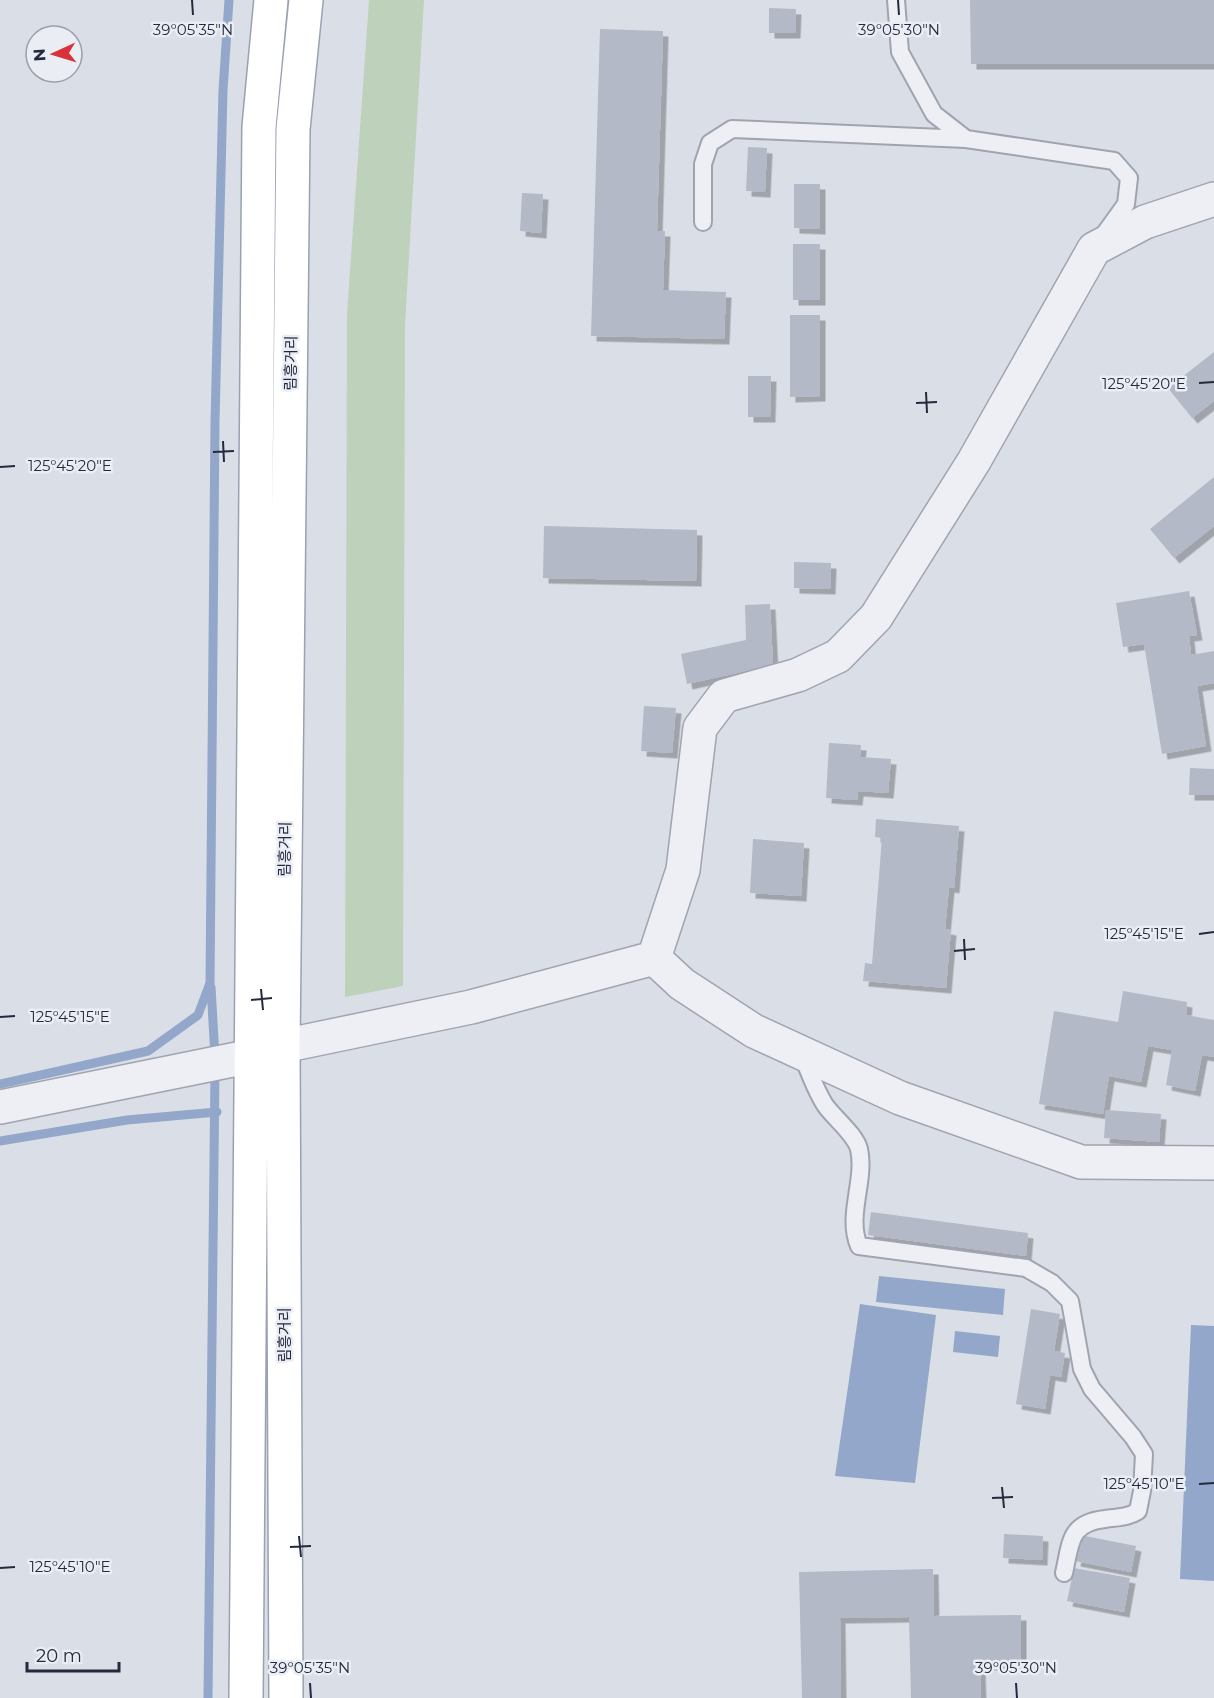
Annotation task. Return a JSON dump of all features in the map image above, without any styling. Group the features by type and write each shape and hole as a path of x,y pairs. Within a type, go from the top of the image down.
{"main road":[{"name":"림흥거리","path":"271,0 259,127 268,1051 286,1698"},
{"name":"림흥거리","path":"246,1698 268,1051 293,129 306,0"}],"street":[{"path":"654,958 683,870 700,728 724,696 798,675 838,656 876,617 974,461 1094,249 1145,222 1214,199"},
{"path":"0,1107 471,1007 654,958"},
{"path":"654,958 682,984 754,1031 801,1050 900,1098 1081,1162 1214,1163"}],"lane":[{"path":"896,0 900,52 934,114 966,139"},
{"path":"702,222 703,164 710,143 732,129 966,139 1114,161 1129,178 1126,204 1094,249"},
{"path":"801,1050 815,1088 826,1106 859,1147 861,1171 854,1235 858,1246 1026,1268 1052,1283 1070,1301 1082,1369 1092,1389 1133,1437 1144,1454 1142,1491 1138,1511 1128,1517 1085,1523 1073,1533 1064,1573"}],"green space":[{"path":"369,0 424,0 405,325 403,986 345,997 347,314"}],"water":[{"path":"879,1276 1005,1289 1003,1315 876,1302"},
{"path":"860,1304 936,1315 915,1483 835,1476"},
{"path":"1191,1325 1214,1326 1214,1581 1180,1579"},
{"path":"955,1331 1000,1336 998,1357 953,1352"}],"building":[{"path":"970,0 1214,0 1214,64 971,64"},
{"path":"769,8 796,9 795,33 769,33"},
{"path":"600,29 663,31 657,231 665,231 663,290 726,292 724,339 591,336"},
{"path":"748,147 767,148 765,192 746,191"},
{"path":"794,184 820,184 820,229 794,228"},
{"path":"522,193 543,194 541,233 520,231"},
{"path":"793,244 820,244 820,300 793,300"},
{"path":"790,315 820,315 820,396 790,397"},
{"path":"1214,352 1214,401 1192,418 1168,388"},
{"path":"748,376 771,376 770,417 748,417"},
{"path":"1214,477 1214,526 1174,558 1150,529"},
{"path":"544,526 697,530 696,581 543,578"},
{"path":"794,562 831,563 830,589 794,588"},
{"path":"1189,591 1197,635 1189,636 1191,655 1214,651 1214,683 1197,686 1206,746 1162,754 1144,644 1123,647 1116,603"},
{"path":"770,604 773,665 687,684 681,654 746,640 745,605"},
{"path":"644,706 676,708 672,753 641,751"},
{"path":"829,743 861,745 860,757 891,759 888,793 858,791 857,800 826,798"},
{"path":"1190,768 1214,769 1214,795 1189,795"},
{"path":"876,819 959,826 954,888 949,887 945,929 951,930 946,988 863,981 865,963 872,964 882,838 875,837"},
{"path":"753,839 804,843 801,896 750,893"},
{"path":"1123,991 1187,1002 1186,1015 1214,1020 1214,1057 1202,1055 1195,1091 1166,1085 1172,1050 1148,1046 1141,1082 1109,1076 1103,1114 1039,1104 1054,1011 1118,1022"},
{"path":"1106,1110 1161,1114 1159,1142 1104,1138"},
{"path":"871,1212 1028,1233 1026,1256 868,1235"},
{"path":"1031,1309 1060,1314 1054,1351 1065,1353 1061,1377 1050,1375 1045,1409 1016,1404"},
{"path":"1004,1534 1043,1536 1042,1560 1003,1558"},
{"path":"1080,1535 1136,1546 1131,1572 1075,1561"},
{"path":"1074,1568 1130,1578 1124,1612 1067,1601"},
{"path":"933,1569 934,1616 1021,1615 1021,1664 980,1665 981,1698 911,1698 909,1617 840,1618 841,1698 802,1698 799,1572"}],"waterway":[{"path":"0,1084 148,1051 198,1015 210,983 215,422 223,90 229,0"},
{"path":"211,987 215,1057"},
{"path":"208,1698 215,1070"},
{"path":"0,1141 127,1120 217,1112"}]}
